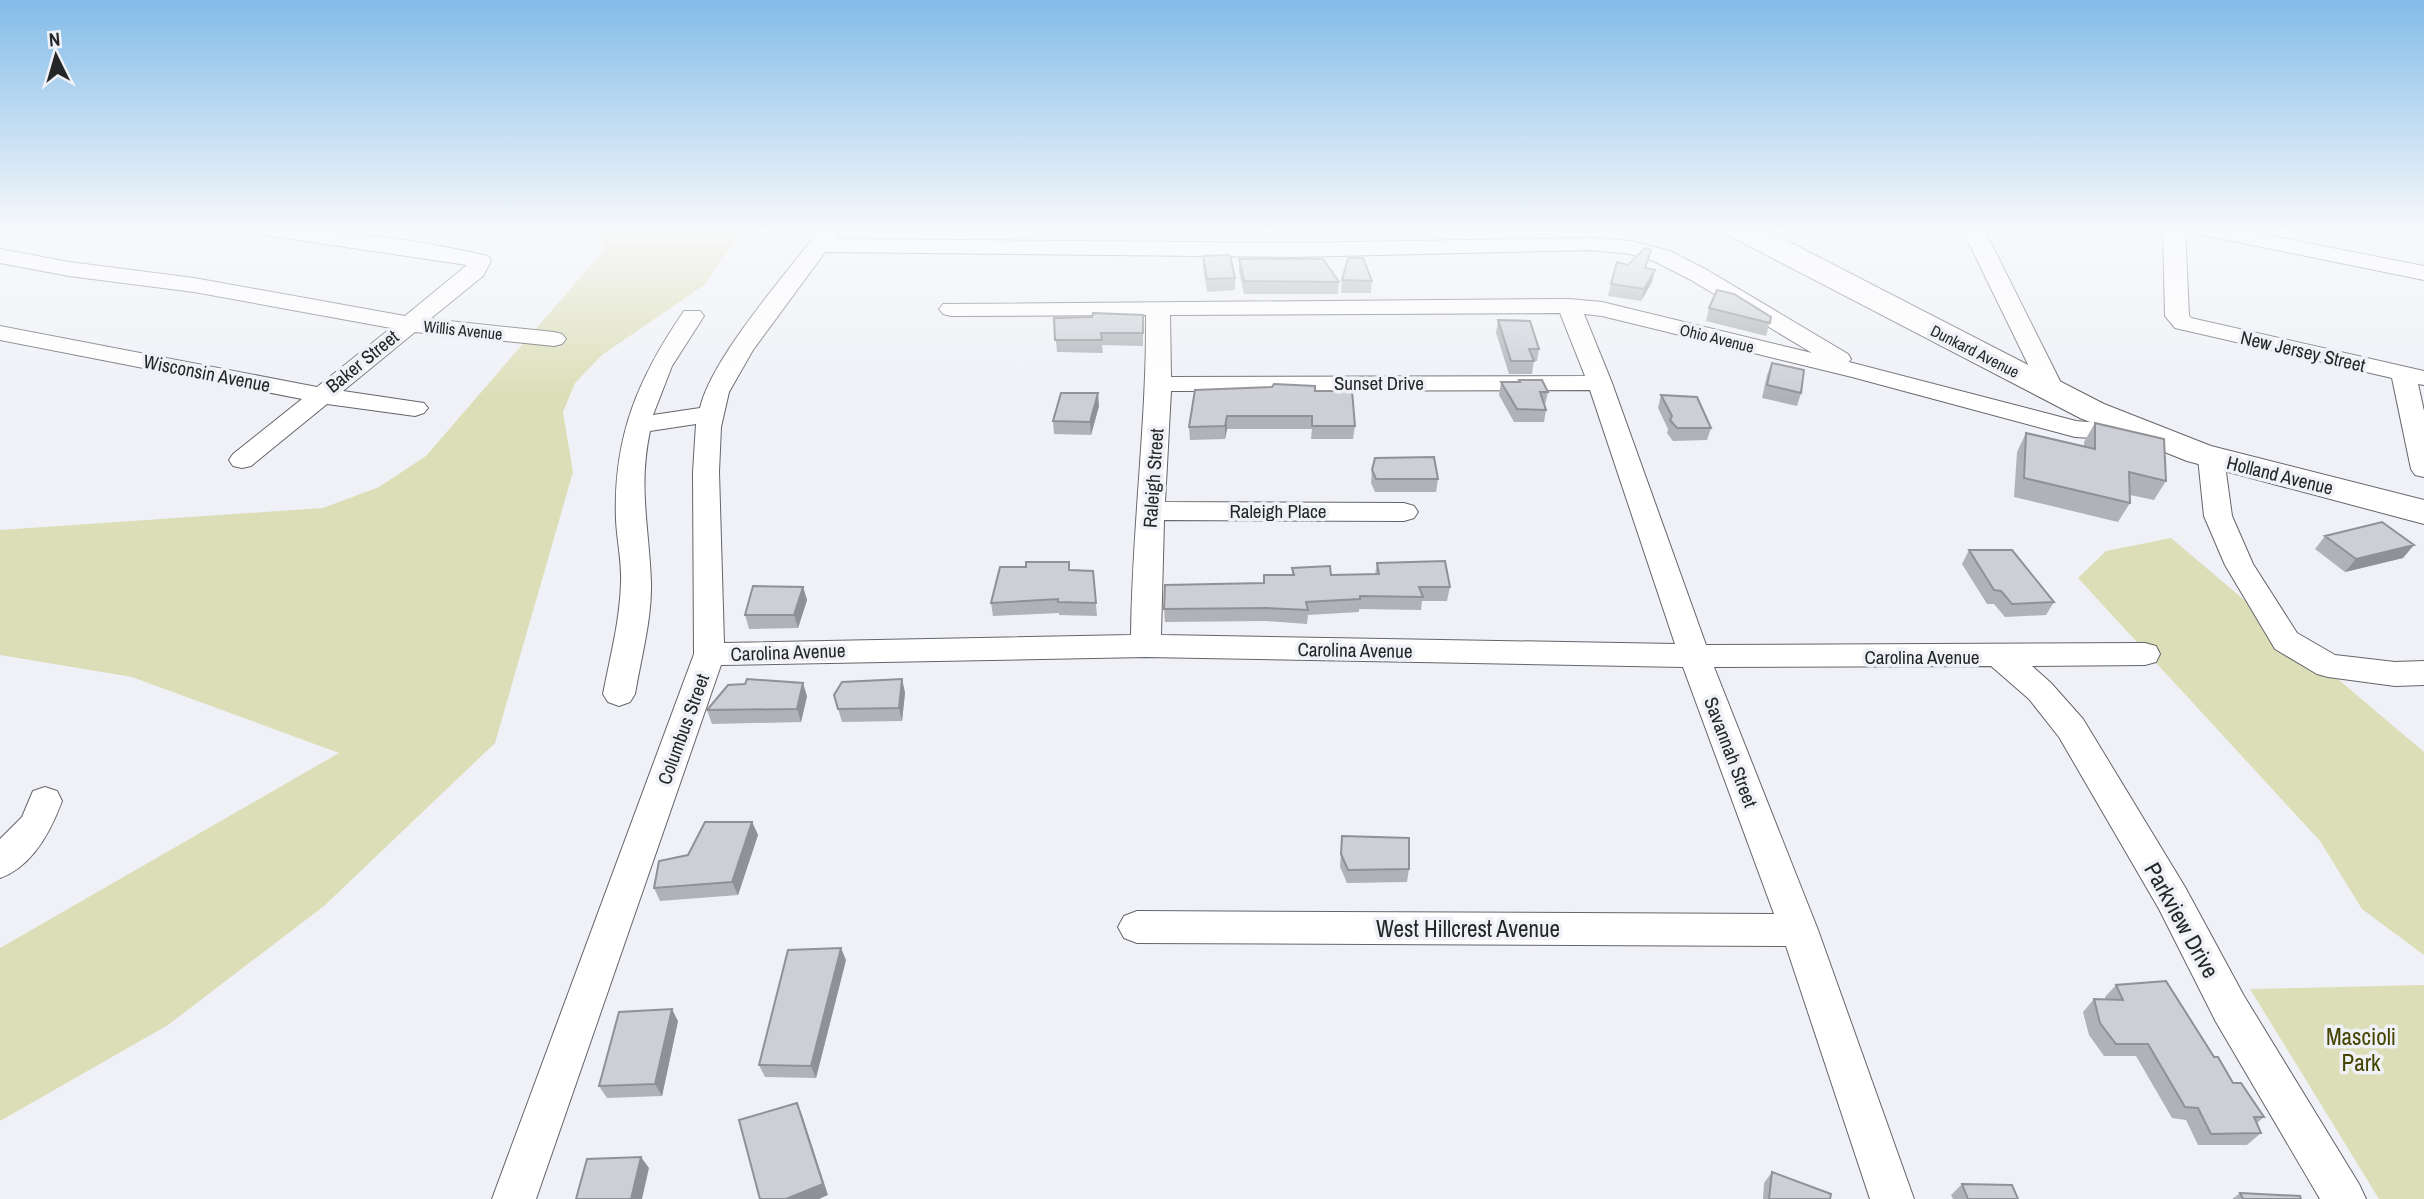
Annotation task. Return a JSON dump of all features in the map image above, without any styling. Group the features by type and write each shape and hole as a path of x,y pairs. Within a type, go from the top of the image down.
{"main road":[{"name":"Dunkard Avenue","path":"1850,285 2053,391 2138,432"},
{"name":"Holland Avenue","path":"2138,432 2211,458 2424,512"}],"street":[{"name":"Willis Avenue","path":"194,285 409,324 554,339"},
{"name":"Baker Street","path":"242,460 458,285"},
{"name":"Columbus Street","path":"514,1199 709,654 711,625 706,472 711,414 716,392 742,348 789,285"},
{"path":"1716,285 1860,372"},
{"path":"2001,285 2053,391"},
{"name":"New Jersey Street","path":"2176,285 2177,316 2183,323 2414,375"},
{"name":"Ohio Avenue","path":"951,309 1569,306 1602,309 1860,372 2075,429 2107,433 2138,432"},
{"name":"Savannah Street","path":"1569,306 1600,383 1694,656 1799,930 1892,1199"},
{"name":"Raleigh Street","path":"1146,646 1159,384 1158,309"},
{"path":"619,694 636,583 630,518 631,459 639,425 660,366 692,316"},
{"name":"Wisconsin Avenue","path":"0,333 320,395 415,408"},
{"path":"2414,375 2424,469"},
{"name":"Sunset Drive","path":"1159,384 1386,394 1600,383"},
{"path":"639,425 711,414"},
{"path":"2211,458 2218,516 2239,565 2286,641 2328,666 2395,674 2424,673"},
{"name":"Raleigh Place","path":"1151,511 1404,512"},
{"name":"Carolina Avenue","path":"709,654 1146,646 1694,656 2001,657 2145,654"},
{"name":"Parkview Drive","path":"2001,657 2040,691 2071,728 2172,898 2265,1069 2344,1199"},
{"path":"0,863 36,825 44,801"},
{"name":"West Hillcrest Avenue","path":"1137,928 1799,930"}],"green space":[{"path":"574,285 704,285 602,355 575,383 563,412 573,472 495,743 324,906 168,1025 0,1121 0,948 339,753 132,677 0,655 0,530 323,508 379,487 426,456"},
{"path":"2171,538 2424,752 2424,955 2362,909 2320,841 2078,578 2106,551"},
{"name":"Mascioli Park","path":"2424,985 2424,1199 2379,1199 2250,989"}],"building":[{"path":"1617,285 1646,285 1644,289"},
{"path":"1717,290 1734,294 1771,317 1770,323 1709,308"},
{"path":"1093,313 1143,315 1143,333 1101,333 1102,340 1055,340 1054,318 1092,317"},
{"path":"1498,320 1530,321 1539,349 1529,349 1534,361 1511,361"},
{"path":"1772,363 1804,370 1801,393 1767,385"},
{"path":"1519,380 1542,380 1548,392 1540,392 1546,410 1517,409 1501,382 1520,382"},
{"path":"1274,384 1315,386 1315,391 1352,391 1355,426 1312,426 1312,416 1227,416 1225,426 1189,427 1195,390 1272,387"},
{"path":"1061,393 1098,393 1090,422 1053,421"},
{"path":"1661,395 1697,397 1711,428 1677,428 1670,420 1672,416"},
{"path":"2095,423 2164,439 2166,481 2129,472 2130,503 2024,478 2026,433 2095,449"},
{"path":"1434,457 1438,479 1376,479 1372,470 1375,458"},
{"path":"2382,522 2414,545 2356,559 2325,536"},
{"path":"1969,550 2012,550 2054,602 2012,604 2001,591 1994,590"},
{"path":"1445,561 1450,587 1419,587 1423,597 1360,596 1360,599 1306,602 1308,610 1164,609 1165,585 1264,583 1264,575 1294,575 1292,568 1330,566 1331,575 1379,574 1377,563"},
{"path":"1026,562 1069,562 1069,570 1093,571 1096,603 1058,602 1058,599 991,603 1000,567 1026,567"},
{"path":"753,586 803,587 794,615 745,615"},
{"path":"747,679 803,683 797,709 707,710 728,685 745,684"},
{"path":"902,679 899,708 838,709 834,695 842,682"},
{"path":"705,822 752,822 732,882 654,888 659,861 688,855"},
{"path":"1342,836 1409,838 1409,869 1348,870 1341,854"},
{"path":"841,948 811,1066 759,1065 788,950"},
{"path":"2166,981 2214,1057 2218,1057 2233,1083 2241,1083 2264,1117 2254,1117 2261,1133 2211,1134 2198,1108 2185,1107 2148,1044 2116,1044 2100,1023 2094,999 2123,1000 2116,985"},
{"path":"672,1009 655,1084 599,1086 619,1012"},
{"path":"797,1103 823,1184 786,1199 760,1199 739,1120"},
{"path":"641,1157 631,1199 576,1199 587,1159"},
{"path":"1772,1172 1831,1194 1830,1199 1769,1199"},
{"path":"1962,1184 2012,1185 2018,1199 1968,1199"},
{"path":"2240,1193 2300,1196 2301,1199 2243,1199"}]}
